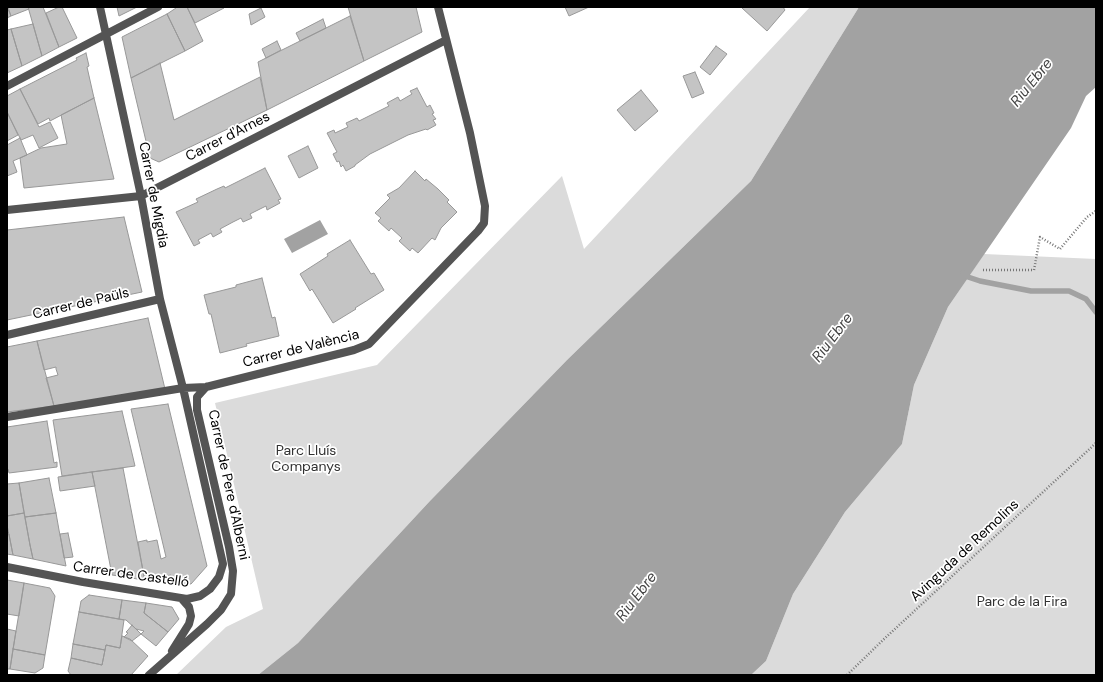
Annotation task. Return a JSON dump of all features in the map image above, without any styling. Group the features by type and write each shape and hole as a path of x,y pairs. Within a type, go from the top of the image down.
{"street":[{"name":"Carrer de Migdia","path":"100,7 141,196 160,299 183,388"},
{"path":"7,86 158,7"},
{"name":"Carrer de València","path":"7,417 183,388 206,387 354,350 369,344 484,223 485,206 470,133 438,7"},
{"name":"Carrer d'Arnes","path":"7,210 141,196 446,40"},
{"name":"Carrer de Paüls","path":"7,335 160,299"},
{"name":"Carrer de Pere d'Alberni","path":"149,675 168,656 207,624 221,610 231,594 233,571 229,547 197,410 197,397 206,387"},
{"name":"Carrer de Castelló","path":"7,567 187,600 200,596 210,589 219,577 223,564 183,388"},
{"path":"168,656 189,624 191,616 189,607 182,599"}],"path":[{"path":"983,270 1034,270 1040,237 1060,249 1087,217 1096,212"},
{"name":"Avinguda de Remolins","path":"847,675 1096,443"}],"green space":[{"name":"Parc Lluís Companys","path":"810,7 859,7 751,181 567,360 429,502 298,643 258,675 176,675 226,627 263,609 215,403 377,365 562,176 584,249"},
{"name":"Parc de la Fira","path":"984,254 1096,259 1096,675 751,675 766,661 793,594 845,512 902,444 914,385 948,307"}],"water":[{"name":"Riu Ebre","path":"859,7 1096,7 1096,87 1086,96 1071,128 948,307 914,385 902,444 845,512 793,594 766,661 751,675 258,675 298,643 429,502 567,360 751,181"},
{"path":"320,220 328,234 292,253 284,239"}],"building":[{"path":"7,7 11,16 7,18"},
{"path":"8,7 28,7 29,9 11,16"},
{"path":"28,7 43,7 59,47 42,56"},
{"path":"62,7 77,38 59,47 46,13"},
{"path":"117,7 137,7 119,16"},
{"path":"176,7 187,7 203,41 185,51 167,14"},
{"path":"187,7 224,7 224,8 195,23"},
{"path":"348,7 416,7 422,32 364,61"},
{"path":"565,7 589,7 569,16"},
{"path":"783,7 785,10 767,31 742,8"},
{"path":"261,8 265,17 251,25 249,14"},
{"path":"167,14 185,51 131,78 122,37"},
{"path":"350,16 364,61 267,110 258,62"},
{"path":"323,19 326,28 300,41 296,33"},
{"path":"33,24 42,56 22,66 11,29"},
{"path":"11,29 22,66 7,73 7,30"},
{"path":"277,41 281,50 266,58 262,49"},
{"path":"716,46 727,54 710,75 700,67"},
{"path":"86,53 89,66 87,67 94,98 50,121 49,118 38,124 20,89 77,60 76,58"},
{"path":"160,63 174,120 260,77 267,110 159,162 150,158 131,78"},
{"path":"695,72 704,93 692,98 683,76"},
{"path":"417,88 427,107 430,105 434,113 432,114 436,119 433,120 436,125 427,130 426,129 408,135 370,154 346,171 343,165 341,167 339,161 337,162 333,154 337,152 327,133 334,130 335,133 348,127 346,123 357,118 359,121 389,106 387,103 398,97 400,101 412,94 410,91"},
{"path":"20,89 39,127 50,122 58,138 39,148 33,135 21,140 7,112 7,96"},
{"path":"641,90 658,111 635,131 617,110"},
{"path":"94,98 114,179 24,188 20,158 41,148 67,144 61,115"},
{"path":"7,112 18,135 7,141"},
{"path":"20,138 27,155 13,161 17,172 7,176 7,145"},
{"path":"308,146 318,168 299,178 288,156"},
{"path":"265,168 281,199 278,200 280,203 267,210 266,206 250,214 252,218 243,222 241,218 233,222 220,229 222,232 213,237 211,233 198,240 200,243 194,246 176,212 198,202 196,199 224,186 225,188"},
{"path":"415,171 425,181 426,179 438,189 449,200 447,202 457,212 441,228 435,240 432,238 418,253 412,248 410,251 399,241 402,238 391,228 389,231 378,221 381,218 375,213 390,198 387,195 399,188"},
{"path":"124,217 142,292 7,320 7,230"},
{"path":"350,240 371,274 374,273 384,290 333,323 312,289 310,291 300,274 328,256 327,254"},
{"path":"262,278 272,318 275,317 279,336 246,344 247,346 220,353 211,314 209,314 204,295 236,287 236,285"},
{"path":"148,318 165,389 54,406 46,378 58,375 56,367 44,370 37,341"},
{"path":"37,341 54,406 7,412 7,347"},
{"path":"168,404 207,566 191,584 172,582 171,575 166,576 167,581 144,577 138,542 157,540 161,559 166,557 131,409"},
{"path":"122,411 135,466 62,476 53,420"},
{"path":"47,421 54,463 57,462 57,467 9,473 7,469 7,427"},
{"path":"123,468 144,580 112,575 92,472"},
{"path":"92,472 95,486 60,491 58,477"},
{"path":"49,478 56,513 25,517 19,483"},
{"path":"19,483 24,513 7,516 7,484"},
{"path":"24,513 33,559 13,555 7,525 7,516"},
{"path":"56,513 66,566 33,559 30,545 25,517"},
{"path":"68,533 73,557 64,558 60,534"},
{"path":"7,534 9,534 13,555 7,554"},
{"path":"7,580 24,583 19,616 7,614"},
{"path":"24,583 50,588 55,596 45,655 13,649"},
{"path":"89,595 122,600 119,619 79,612 81,601"},
{"path":"122,600 146,603 144,613 168,632 156,646 141,634 144,631 136,629 126,620 119,619"},
{"path":"146,603 172,607 179,619 168,632 144,613"},
{"path":"79,612 124,620 120,648 106,645 105,650 73,644"},
{"path":"132,625 141,634 132,641 124,637"},
{"path":"7,629 16,631 10,669 7,669"},
{"path":"122,636 130,639 148,656 131,675 71,675 68,671 71,658 102,665 106,645 120,648"},
{"path":"73,644 105,650 102,665 71,658"},
{"path":"13,649 45,655 43,668 35,673 10,669"}],"waterway":[{"path":"963,273 968,277 980,281 1031,291 1069,291 1086,299 1096,312"}]}
